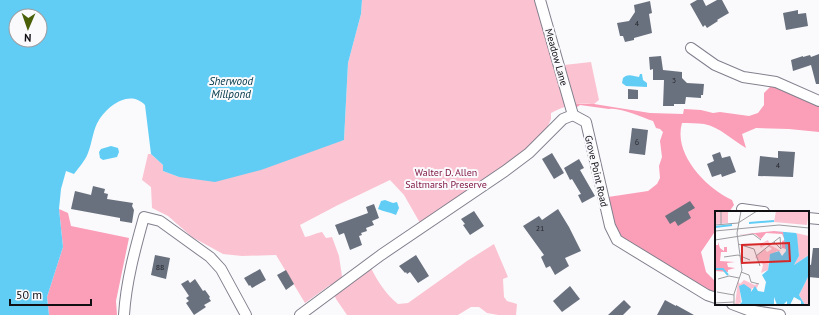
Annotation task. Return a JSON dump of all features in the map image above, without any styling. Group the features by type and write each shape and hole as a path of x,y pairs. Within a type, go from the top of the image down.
{"street":[{"name":"Meadow Lane","path":"540,0 573,115"},
{"path":"691,48 715,65 743,77 776,82 819,101"},
{"name":"Grove Point Road","path":"573,115 586,122 610,226 616,240 708,295 715,298"},
{"path":"300,315 381,255 505,171 529,153 563,119 573,115"},
{"path":"742,209 757,211"},
{"path":"124,315 134,252 144,217 160,221 210,256 221,269 246,315"},
{"path":"809,218 819,219"},
{"path":"735,305 748,310 780,315"}],"green space":[{"name":"Walter D. Allen Saltmarsh Preserve","path":"362,0 535,0 555,66 591,62 599,100 594,104 576,104 567,106 551,113 551,119 544,135 527,150 420,223 404,195 390,180 300,225 305,237 322,232 326,238 332,237 339,256 342,276 348,283 371,268 383,288 398,304 408,303 467,261 494,244 508,277 503,279 504,297 507,301 517,304 516,315 498,315 487,313 479,307 471,307 458,315 347,315 336,299 330,285 305,303 276,255 242,256 223,254 192,237 168,216 152,208 151,187 142,180 148,154 151,154 163,165 163,171 179,177 344,140 348,63 361,14"}],"shaded area":[{"path":"772,85 819,103 819,132 756,128 742,134 746,148 721,131 710,126 682,123 680,135 682,146 687,158 702,179 722,195 732,200 734,205 730,211 715,211 715,231 701,252 706,272 715,281 715,293 618,235 614,227 608,197 648,191 657,184 660,178 659,166 662,157 660,141 663,132 656,128 653,121 619,109 580,105 577,107 573,104 594,104 650,113 683,114 684,109 749,116 758,113 764,105 764,93"},
{"path":"59,209 68,213 71,226 129,238 116,301 117,315 49,315 47,297 63,247"}],"water":[{"name":"Sherwood Millpond","path":"0,0 362,0 361,14 348,63 344,140 261,170 215,182 179,177 163,171 163,165 151,154 145,105 139,100 126,99 119,101 103,115 95,128 85,159 74,174 66,171 61,189 59,209 63,247 47,297 49,315 0,315"},
{"path":"640,74 642,74 643,80 647,83 647,87 626,86 622,83 625,76 631,75 639,77"},
{"path":"111,146 118,148 119,152 117,157 103,160 100,158 99,152 101,149"},
{"path":"385,200 393,203 397,202 399,208 396,215 378,209 381,201"}],"building":[{"path":"697,0 703,0 706,6 717,0 722,0 729,13 707,28 705,25 703,27 690,4"},
{"path":"650,1 652,13 649,14 652,33 625,42 623,36 620,36 617,23 629,21 635,12 634,5"},
{"path":"798,10 798,14 806,13 808,26 786,30 783,13"},
{"path":"819,54 819,84 816,84 811,65 793,71 791,60 803,56 810,55 811,57"},
{"path":"661,56 663,70 682,72 682,78 687,83 704,84 703,95 701,95 701,98 686,97 685,104 663,106 664,80 653,80 653,69 650,70 649,57"},
{"path":"628,89 638,90 638,99 628,99"},
{"path":"632,128 648,130 645,155 629,153"},
{"path":"778,151 795,152 793,177 758,176 760,156 778,158"},
{"path":"720,152 722,158 730,156 736,172 722,177 721,174 712,177 707,164 714,161 712,155"},
{"path":"552,153 564,173 554,179 542,159"},
{"path":"579,159 584,168 580,170 595,196 582,203 578,195 581,194 572,179 570,180 564,168"},
{"path":"93,186 105,189 104,193 108,194 107,199 133,203 132,206 134,210 132,223 120,221 120,218 71,209 75,191 91,195"},
{"path":"690,201 695,208 688,212 691,218 678,226 675,221 670,224 665,216"},
{"path":"374,204 379,218 372,221 374,225 366,228 367,231 361,233 362,235 359,236 362,245 350,250 344,233 339,235 335,225 368,213 366,207"},
{"path":"558,209 581,251 565,258 569,266 555,275 550,266 546,268 541,257 544,255 523,226 539,216 542,220"},
{"path":"474,211 484,226 470,235 461,219"},
{"path":"813,248 819,248 819,278 809,277 809,264 811,265"},
{"path":"155,255 170,258 166,279 151,275"},
{"path":"416,255 429,276 418,283 410,272 407,274 406,272 405,273 399,266"},
{"path":"260,269 266,280 252,288 244,278"},
{"path":"286,270 294,284 286,290 277,275"},
{"path":"195,279 203,291 205,290 211,301 204,305 206,307 194,315 186,303 189,301 186,298 189,296 181,284 188,280 190,283"},
{"path":"570,286 580,299 562,312 553,301"},
{"path":"624,300 631,307 623,315 608,315"},
{"path":"665,300 676,305 694,315 657,315"}]}
